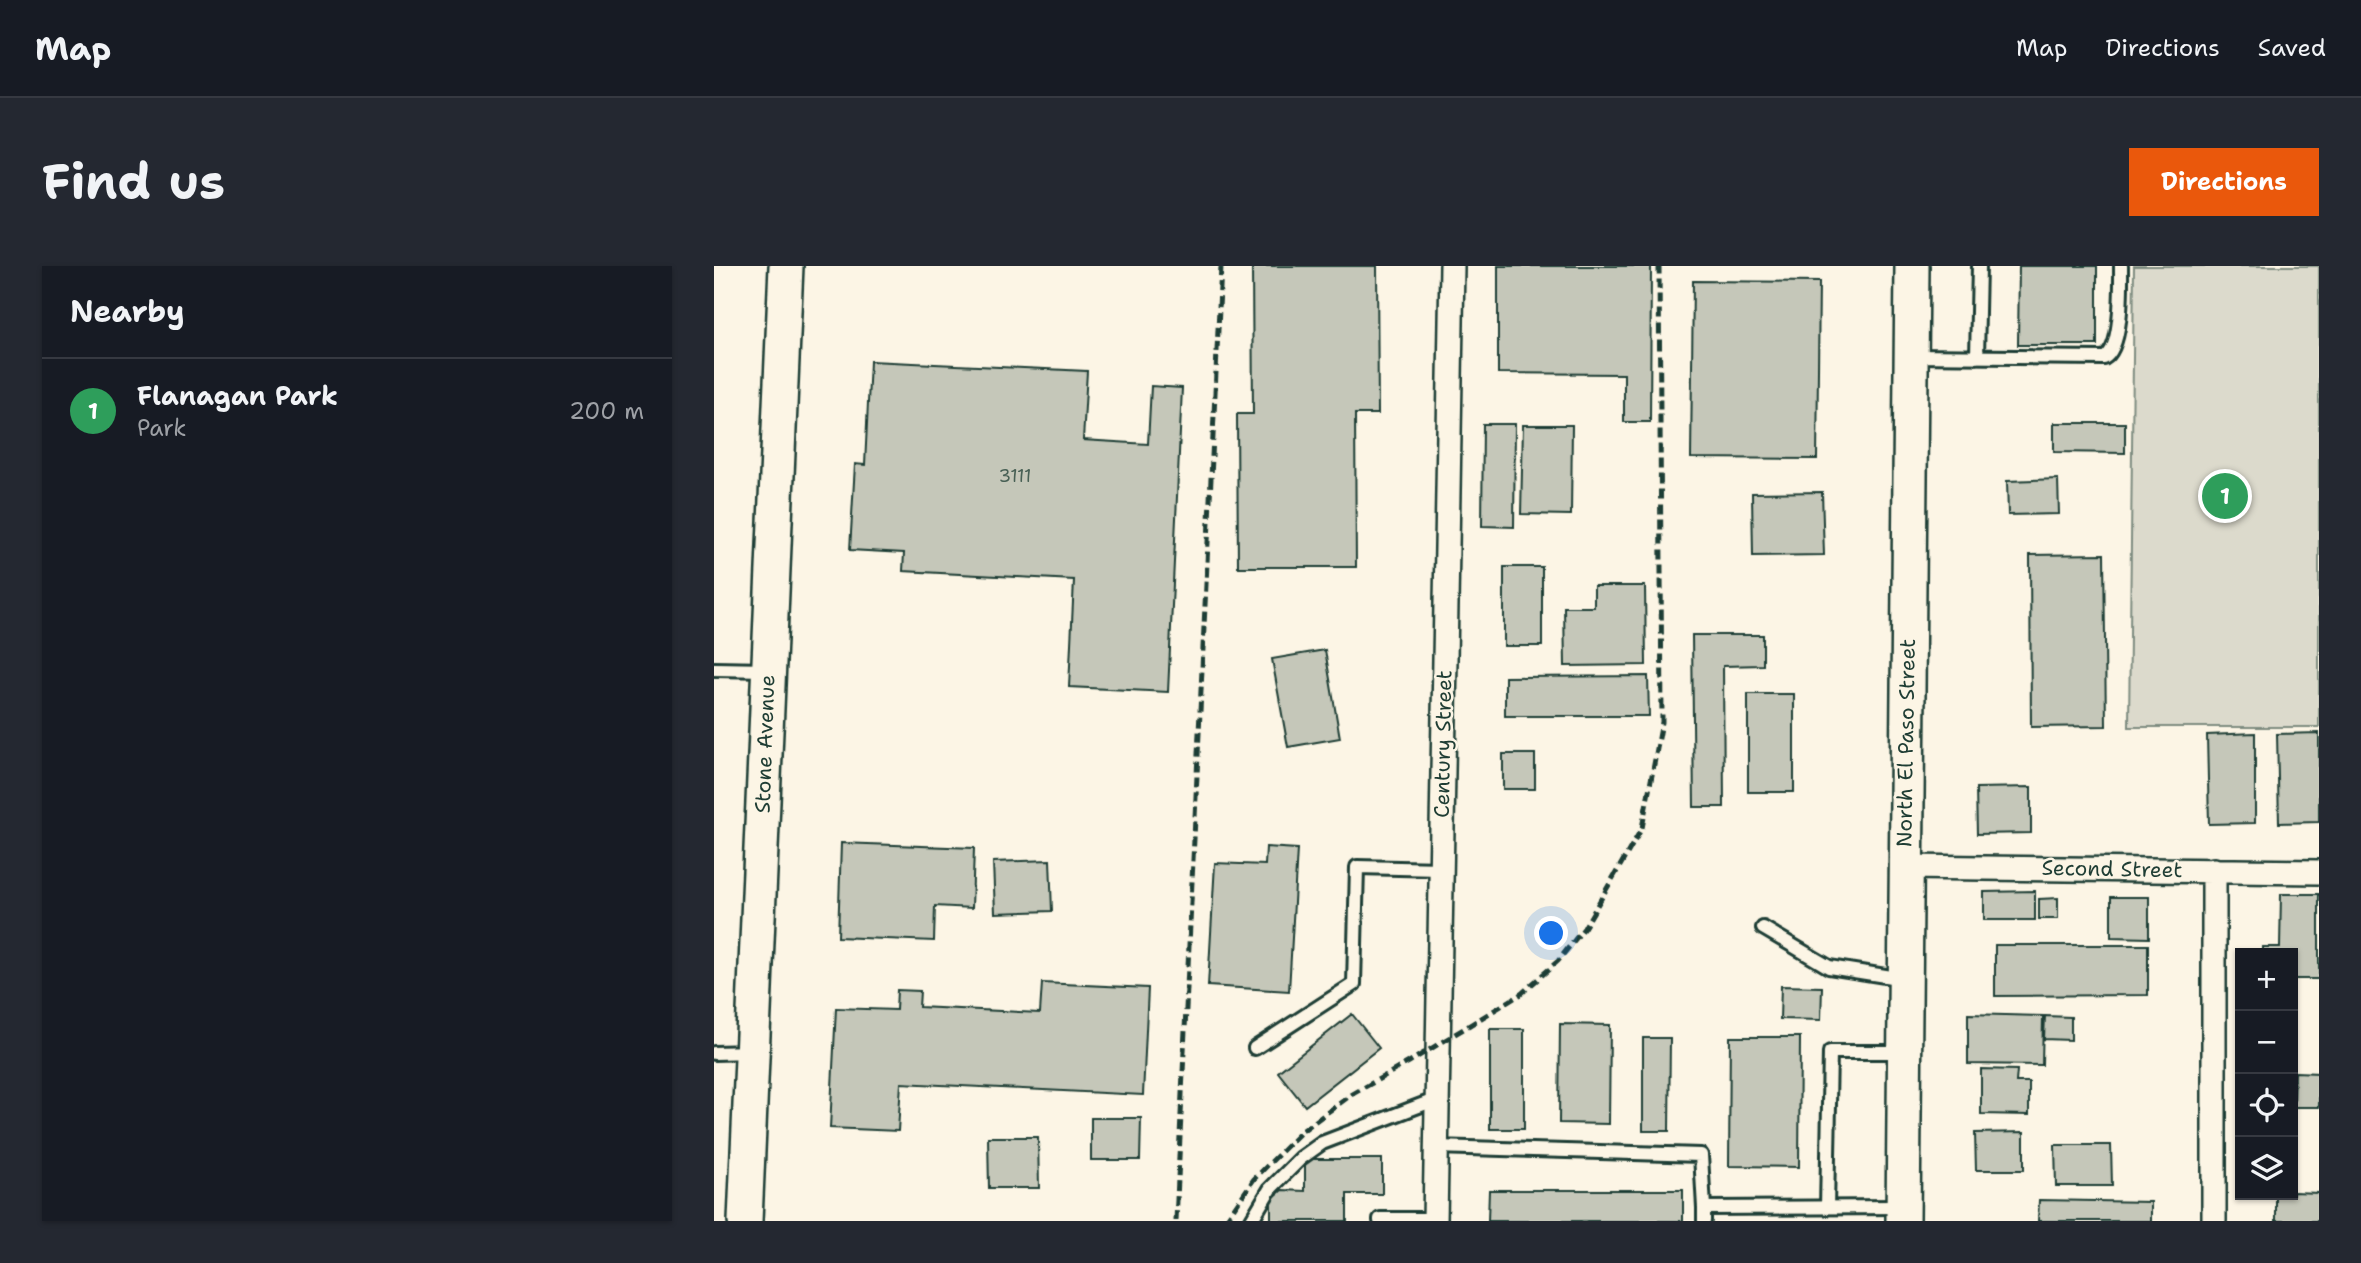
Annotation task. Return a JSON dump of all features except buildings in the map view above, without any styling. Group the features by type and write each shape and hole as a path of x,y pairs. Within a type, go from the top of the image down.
{"street":[{"name":"Stone Avenue","path":"745,1221 786,266"},
{"name":"Century Street","path":"1435,1220 1452,266"},
{"name":"North El Paso Street","path":"1903,1214 1912,266"},
{"name":"Second Street","path":"1905,867 2319,872"},
{"path":"2214,870 2214,1221"}],"lane":[{"path":"1978,357 1979,266"},
{"path":"1911,356 2104,358 2110,354 2119,323 2121,266"},
{"path":"714,669 769,670"},
{"path":"1255,1048 1354,984 1357,867 1441,869"},
{"path":"1763,928 1829,967 1905,979"},
{"path":"714,1053 752,1052"},
{"path":"1827,1208 1830,1052 1904,1052"},
{"path":"1251,1221 1270,1189 1301,1158 1321,1143 1437,1099"},
{"path":"1436,1147 1702,1155 1704,1215 1827,1208 1903,1214"},
{"path":"1380,1221 1435,1220"}],"shaded area":[{"path":"2134,266 2319,266 2319,727 2129,727"}],"railway":[{"path":"1176,1221 1221,266"},
{"path":"1225,1221 1254,1179 1302,1131 1351,1095 1521,994 1558,961 1584,928 1642,828 1662,722 1659,266"}],"place":[{"name":"Flanagan Park","path":"2225,496"}]}
